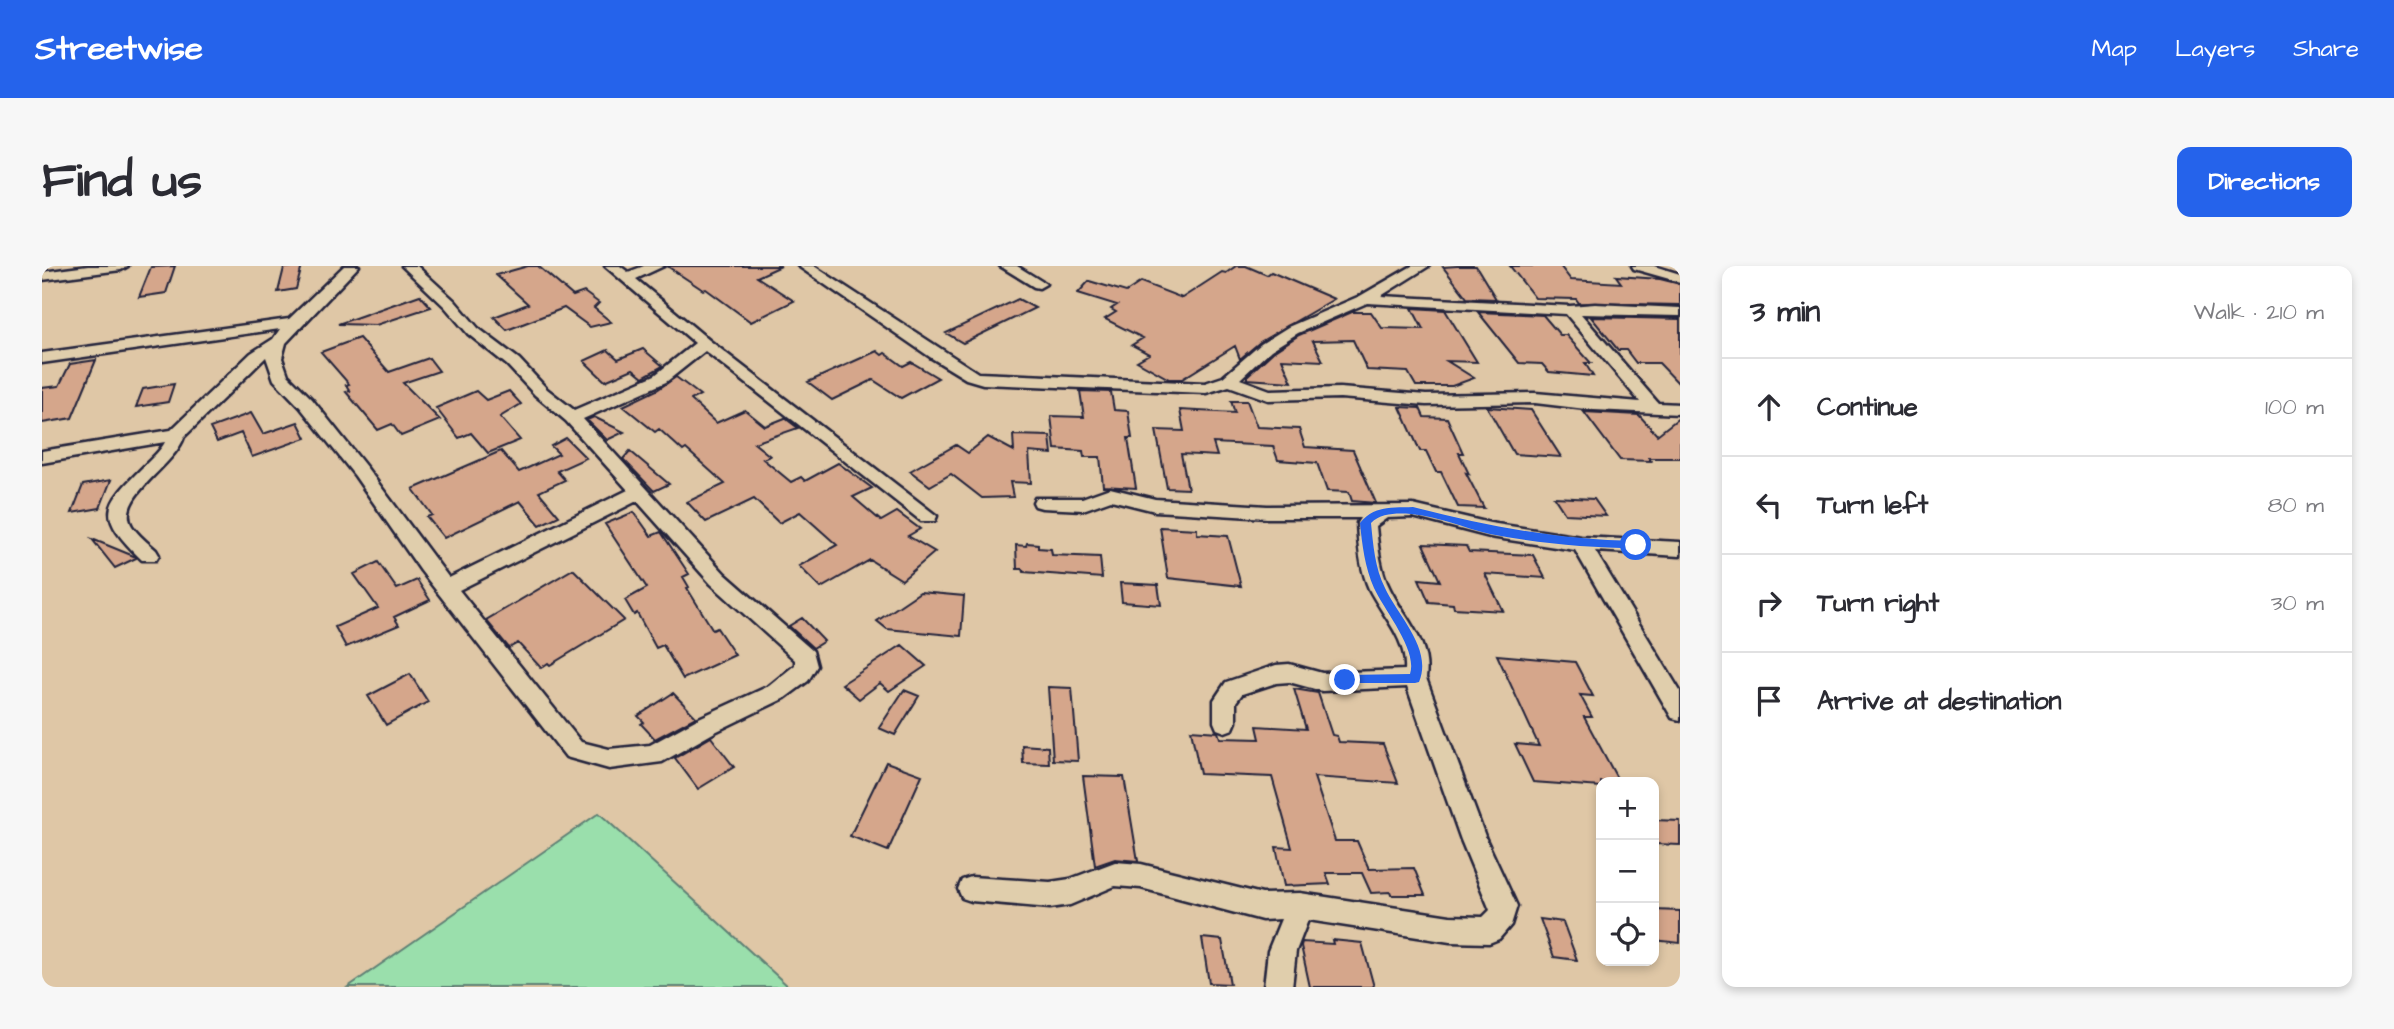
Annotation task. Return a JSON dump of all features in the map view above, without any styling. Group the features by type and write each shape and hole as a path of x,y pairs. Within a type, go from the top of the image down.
{"street":[{"path":"42,276 121,266"},
{"path":"149,555 125,531 117,516 117,508 131,489 172,448 176,435 257,356 278,342 352,266"},
{"path":"278,342 274,358 280,377 306,403 361,472 446,589 574,750 610,759 654,755 707,725 777,692 800,675 806,667 805,657 718,579 572,417 541,392 513,362 473,331 450,304 409,266"},
{"path":"612,266 704,343 928,516"},
{"path":"628,277 657,266"},
{"path":"805,266 972,376 983,379 1206,388 1229,380 1266,347 1293,330 1365,299 1422,266"},
{"path":"1007,266 1039,284"},
{"path":"1639,266 1680,278"},
{"path":"1365,299 1570,310 1595,308 1680,312"},
{"path":"1570,310 1653,407"},
{"path":"42,358 294,323"},
{"path":"572,417 665,375 686,361 704,343"},
{"path":"1229,380 1268,395 1340,393 1426,400 1535,397 1594,405 1680,409"},
{"path":"42,457 176,435"},
{"path":"446,589 640,492"},
{"path":"1042,502 1083,504 1110,494 1166,507 1267,512 1413,511 1490,530 1581,544 1680,549"},
{"path":"971,889 1050,895 1070,892 1115,874 1141,876 1262,906 1300,906 1450,929 1489,930 1502,916 1504,906 1474,840 1415,678 1417,659 1409,638 1378,586 1368,547 1366,523 1382,512"},
{"path":"1581,544 1680,711"},
{"path":"1225,723 1225,700 1234,688 1276,674 1289,673 1322,682 1415,678"},
{"path":"1278,987 1282,951 1300,906"}],"green space":[{"path":"599,813 789,987 348,987"}],"building":[{"path":"175,266 166,293 139,297 151,267"},
{"path":"302,266 296,289 278,292 284,268"},
{"path":"538,266 573,296 584,292 599,303 594,308 611,322 590,327 564,308 507,330 494,317 528,304 496,275"},
{"path":"667,266 781,266 757,277 794,301 751,322 706,289 703,290"},
{"path":"1236,266 1246,266 1267,275 1271,272 1334,299 1260,342 1240,359 1235,346 1182,379 1169,379 1137,361 1149,354 1132,345 1143,338 1105,319 1116,312 1111,309 1117,305 1078,293 1089,281 1126,292 1141,282 1182,298"},
{"path":"1476,266 1496,299 1467,298 1443,267"},
{"path":"1510,266 1560,266 1571,280 1621,283 1616,276 1660,279 1680,284 1680,305 1579,303 1576,299 1535,298"},
{"path":"420,295 431,307 376,325 338,324"},
{"path":"1018,299 1035,308 963,343 946,333"},
{"path":"1412,308 1445,310 1477,362 1447,361 1474,378 1452,386 1416,386 1408,372 1367,370 1353,340 1313,341 1323,361 1282,359 1292,382 1247,379 1273,352 1299,335 1352,312 1371,312 1382,328 1423,329"},
{"path":"1478,312 1543,315 1560,335 1566,335 1591,363 1585,363 1593,376 1549,372 1542,364 1519,363"},
{"path":"1591,317 1680,319 1680,385 1659,363 1636,363 1626,350 1618,350"},
{"path":"359,338 389,372 429,358 439,371 403,383 440,420 401,436 392,424 378,430 346,392 350,391 346,385 349,384 321,352"},
{"path":"643,349 663,366 643,377 633,369 605,381 584,361 608,350 618,359"},
{"path":"877,351 882,355 885,353 903,366 911,362 938,378 901,398 873,380 832,400 808,382"},
{"path":"96,360 72,418 42,423 42,388 59,386 70,364"},
{"path":"676,377 700,395 691,400 716,423 745,410 765,426 785,418 798,428 754,443 770,456 763,459 791,482 801,477 805,481 838,463 872,488 853,497 881,521 897,512 920,529 908,536 935,552 902,580 870,560 821,588 799,566 837,545 800,512 779,523 754,499 706,522 687,502 725,484 686,449 683,451 659,429 655,432 623,406 657,390"},
{"path":"174,384 168,402 136,407 143,389"},
{"path":"476,391 486,400 509,391 521,404 500,417 520,440 488,453 471,433 459,438 436,408"},
{"path":"1080,391 1111,392 1114,410 1128,411 1132,438 1128,438 1136,488 1103,486 1100,457 1084,457 1083,451 1055,449 1051,416 1084,417"},
{"path":"1231,401 1247,401 1257,427 1299,429 1305,447 1353,450 1376,503 1352,501 1349,492 1327,491 1317,463 1278,460 1273,446 1213,443 1217,456 1181,454 1188,489 1167,488 1156,430 1184,431 1180,410 1235,413"},
{"path":"1400,407 1420,408 1424,417 1447,418 1463,453 1459,453 1469,474 1466,473 1484,508 1458,507 1441,472 1436,472 1426,451 1420,451"},
{"path":"1487,407 1531,410 1561,457 1514,454"},
{"path":"1584,412 1639,415 1657,435 1680,417 1680,458 1620,460"},
{"path":"251,413 263,434 298,422 306,438 252,457 241,433 217,442 210,428"},
{"path":"594,417 624,432 607,440 587,420"},
{"path":"1013,435 1050,436 1052,454 1029,452 1031,483 1010,482 1013,497 982,498 951,474 930,486 910,471 956,445 968,453 988,437 1014,451"},
{"path":"566,438 586,458 557,471 565,480 539,492 559,516 540,525 520,501 444,538 427,517 432,515 413,489 501,451 519,472 559,454 551,446"},
{"path":"630,451 669,484 654,491 623,459"},
{"path":"111,480 100,508 72,513 83,485"},
{"path":"1554,497 1594,499 1606,516 1565,514"},
{"path":"634,512 651,536 661,532 689,574 683,577 689,587 687,588 713,630 717,628 735,655 683,679 663,645 656,648 637,613 634,615 625,600 647,588 605,524"},
{"path":"1160,527 1197,529 1197,534 1228,536 1241,586 1168,578"},
{"path":"92,539 136,557 136,558 115,568"},
{"path":"1027,543 1038,544 1038,548 1051,549 1052,555 1100,557 1102,578 1024,572 1023,569 1017,569 1016,545 1026,546"},
{"path":"1423,544 1466,546 1469,552 1533,555 1545,578 1485,574 1503,611 1454,608 1453,604 1429,602 1419,579 1440,581"},
{"path":"378,562 397,589 417,580 430,600 394,617 399,625 346,647 335,627 378,608 354,574"},
{"path":"573,569 624,620 541,668 518,643 509,648 486,620"},
{"path":"1120,583 1158,585 1161,605 1122,602"},
{"path":"920,592 964,596 961,636 887,629 877,621"},
{"path":"802,618 824,641 813,648 789,626"},
{"path":"902,645 926,666 889,691 880,683 859,699 842,684"},
{"path":"1497,655 1575,662 1593,696 1580,695 1592,717 1584,717 1616,777 1596,777 1596,787 1533,782 1515,744 1539,746"},
{"path":"410,674 428,702 386,725 368,696"},
{"path":"1048,687 1072,688 1078,761 1053,760"},
{"path":"1294,689 1318,693 1332,735 1337,736 1339,742 1383,744 1398,783 1314,777 1335,841 1357,841 1369,869 1414,868 1425,895 1371,893 1362,873 1326,873 1330,884 1284,886 1276,847 1292,848 1272,777 1200,774 1191,730 1218,732 1220,738 1260,739 1257,726 1306,729"},
{"path":"904,690 919,696 895,735 879,728"},
{"path":"673,693 696,717 655,739 641,724 644,722 638,716"},
{"path":"711,737 734,767 698,789 675,758"},
{"path":"1022,745 1048,747 1049,764 1023,763"},
{"path":"886,762 922,775 888,851 850,836"},
{"path":"1083,776 1124,777 1138,861 1115,859 1095,866"},
{"path":"1659,820 1680,821 1680,845 1659,844"},
{"path":"1659,910 1680,911 1680,943 1659,941"},
{"path":"1540,919 1563,922 1577,960 1554,957"},
{"path":"1202,938 1222,940 1230,984 1209,983"},
{"path":"1332,940 1362,943 1374,987 1310,987 1302,942 1333,944"}],"route":[{"path":"1345,680 1415,678 1418,667 1409,638 1378,586 1368,547 1366,523 1372,516 1394,510 1413,511 1490,530 1581,544 1636,545"}]}
